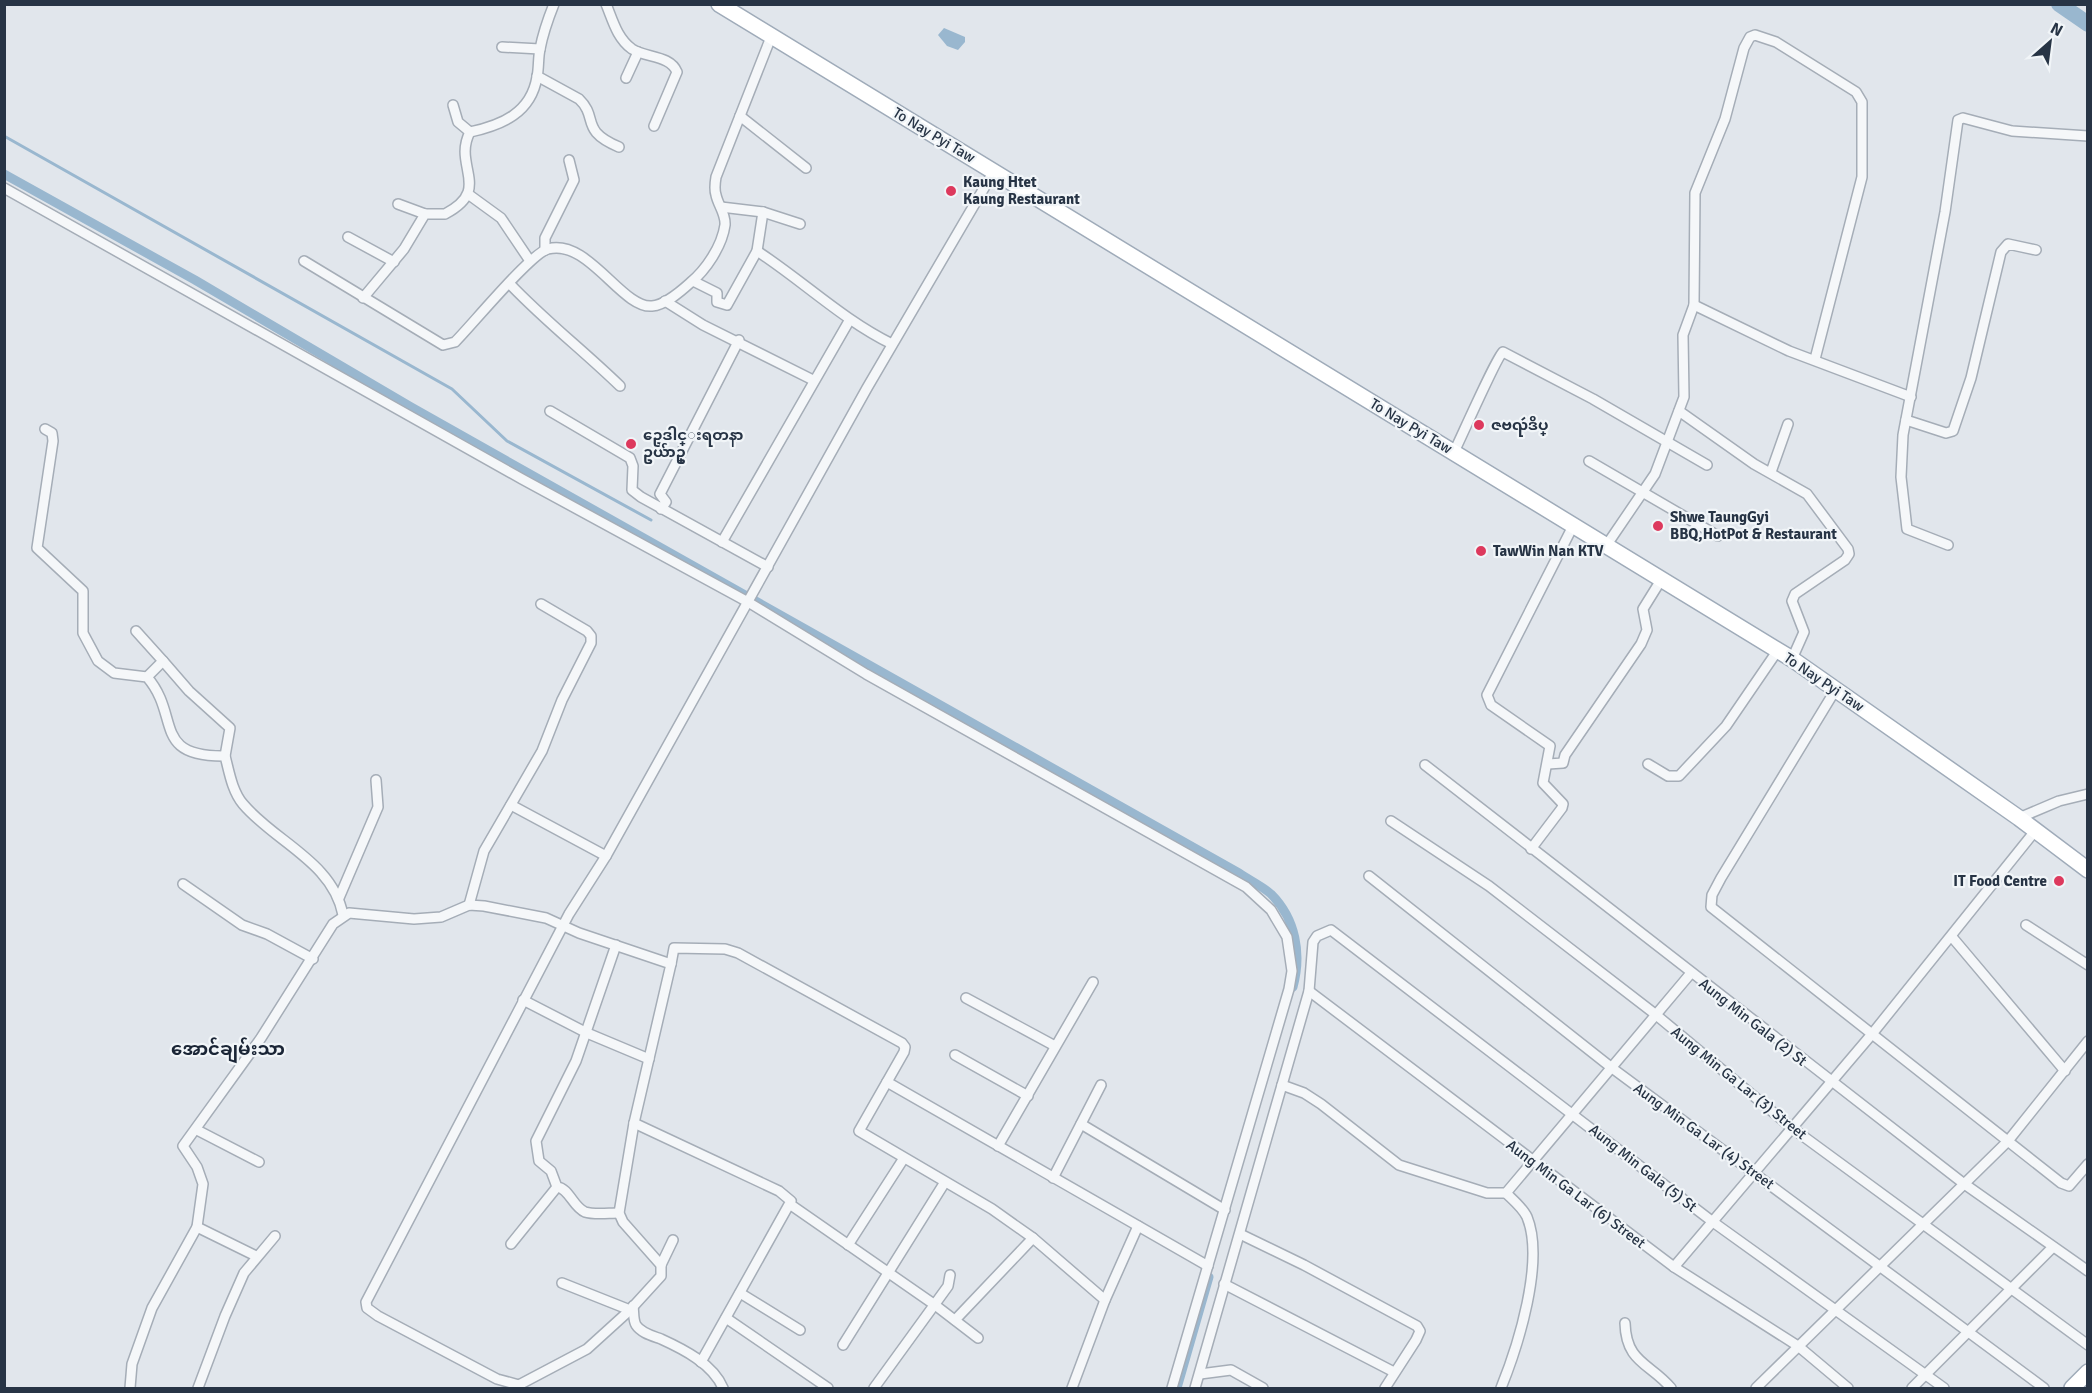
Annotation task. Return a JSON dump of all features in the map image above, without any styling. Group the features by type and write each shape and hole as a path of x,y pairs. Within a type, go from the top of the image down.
{"main road":[{"name":"To Nay Pyi Taw","path":"719,4 1778,650 2019,818 2088,870"},
{"path":"2074,1388 2088,1372"}],"street":[{"path":"470,132 491,127 522,110 537,76 540,49 554,4"},
{"path":"606,4 619,35 638,52 671,64 677,72 654,126"},
{"path":"1606,546 1655,474 1684,397 1686,371 1683,335 1694,305 1695,193 1725,119 1744,48 1750,37 1755,35 1776,42 1856,92 1862,102 1862,177 1815,359"},
{"path":"304,261 439,343 447,345 455,342 530,261 545,250 558,248 587,260 639,304 653,306 665,301 693,281 704,268 722,234 725,221 715,194 716,177 771,37"},
{"path":"502,47 540,49"},
{"path":"626,78 638,52"},
{"path":"537,76 585,104 591,128 602,140 619,147"},
{"path":"453,105 459,122 470,132"},
{"path":"740,116 806,168"},
{"path":"1948,545 1907,529 1901,477 1906,420 1928,292 1945,212 1959,120 1963,118 2012,131 2088,136"},
{"path":"398,204 425,214 445,214 468,194 470,188 465,148 470,132"},
{"path":"545,250 545,238 574,180 569,160"},
{"path":"673,1240 661,1265 661,1276 632,1308 587,1349 516,1387 378,1316 368,1310 366,1304 569,914 606,855 892,345 994,171"},
{"path":"4,188 522,479 751,599 866,674 1246,887 1271,910 1287,937 1292,971 1289,990 1172,1389"},
{"path":"468,194 501,218 530,261"},
{"path":"720,207 764,212 800,224"},
{"path":"693,281 717,293 717,302 726,306 757,251 764,212"},
{"path":"363,298 394,262 425,214"},
{"path":"348,237 394,262"},
{"path":"1906,420 1946,433 1953,431 1971,378 2001,252 2008,244 2036,250"},
{"path":"757,251 798,278 849,321 892,345"},
{"path":"509,284 620,386"},
{"path":"665,301 703,325 739,340 813,380"},
{"path":"1694,305 1790,351 1911,397"},
{"path":"722,542 813,380 849,321"},
{"path":"661,509 666,502 660,494 739,340"},
{"path":"1454,452 1496,361 1503,352 1593,399 1707,465"},
{"path":"550,411 630,458 633,466 632,490 661,509 768,567"},
{"path":"1679,411 1754,464 1807,494 1848,549 1849,554 1845,560 1795,594 1792,602 1804,632 1792,659"},
{"path":"1771,472 1788,424"},
{"path":"45,429 51,433 53,441 37,548 83,591 84,633 98,661 114,673 147,677 159,693 175,742 188,750 225,756"},
{"path":"1589,461 1718,536"},
{"path":"1531,849 1563,808 1563,804 1543,783 1550,746 1491,705 1487,695 1573,526"},
{"path":"1548,764 1563,763 1565,755 1641,644 1647,630 1643,609 1661,580"},
{"path":"469,904 482,857 542,751 562,700 591,643 591,636 587,631 541,604"},
{"path":"136,631 189,691 230,728 225,756 231,779 241,802 321,872 339,898 343,915"},
{"path":"1648,764 1668,776 1679,776 1726,726 1778,650"},
{"path":"147,677 163,661"},
{"path":"1836,689 1721,878 1712,895 1711,906 2066,1186 2074,1183 2088,1164"},
{"name":"Aung Min Gala (2) St","path":"1425,765 1963,1183 2088,1271"},
{"path":"339,898 378,807 376,780"},
{"path":"2019,818 2059,801 2088,794"},
{"path":"511,805 606,855"},
{"name":"Aung Min Ga Lar (3) Street","path":"1391,822 1489,886 1655,1014 1792,1128 2088,1345"},
{"path":"1674,1267 1872,1034 2035,831"},
{"name":"Aung Min Ga Lar (4) Street","path":"1369,876 1612,1068 2044,1389"},
{"path":"183,884 216,904 234,920 313,959"},
{"path":"129,1389 132,1364 150,1315 197,1227 203,1184 197,1167 183,1146 197,1130 313,959 333,924 343,915 441,917 469,904 531,914 671,964"},
{"path":"2026,925 2088,965"},
{"name":"Aung Min Gala (5) St","path":"1309,991 1312,942 1317,936 1331,930 1713,1222 1944,1389"},
{"path":"1952,937 2065,1071"},
{"path":"557,1187 551,1171 539,1161 536,1141 576,1061 616,945"},
{"path":"661,1265 623,1222 619,1213 634,1124 674,948 724,949 738,953 790,980 904,1045 904,1052 859,1130 1033,1238 1105,1300"},
{"path":"1282,1085 1305,1094 1321,1104 1398,1165 1487,1193 1506,1193 1691,973"},
{"path":"998,1146 1093,982"},
{"path":"1195,1389 1309,991"},
{"name":"Aung Min Ga Lar (6) Street","path":"1309,991 1674,1267 1798,1346 1848,1389"},
{"path":"966,998 1055,1046"},
{"path":"523,1000 587,1033 649,1059"},
{"path":"1756,1389 1920,1224 2008,1141 2088,1041"},
{"path":"954,1055 1028,1096"},
{"path":"887,1082 1208,1266"},
{"path":"1053,1178 1101,1085"},
{"path":"634,1124 790,1198 791,1205 701,1362"},
{"path":"1081,1124 1225,1210"},
{"path":"197,1130 259,1162"},
{"path":"848,1245 904,1158"},
{"path":"843,1345 945,1182"},
{"path":"557,1187 561,1186 583,1211 619,1213"},
{"path":"511,1244 557,1187"},
{"path":"1501,1389 1520,1334 1533,1261 1527,1218 1506,1193"},
{"path":"791,1205 935,1305 978,1338"},
{"path":"1072,1389 1105,1300 1138,1226"},
{"path":"197,1227 256,1256"},
{"path":"1240,1234 1304,1265 1417,1326 1419,1335 1385,1389"},
{"path":"198,1389 231,1301 256,1256 275,1236"},
{"path":"955,1320 1033,1238"},
{"path":"1912,1389 2053,1247"},
{"path":"874,1389 948,1286 950,1275"},
{"path":"562,1283 632,1308"},
{"path":"1224,1284 1394,1372"},
{"path":"740,1293 800,1330"},
{"path":"632,1308 635,1323 639,1329 678,1347 701,1362 714,1374 723,1389"},
{"path":"726,1318 828,1389"},
{"path":"1625,1323 1625,1336 1634,1356 1671,1389"},
{"path":"1200,1374 1231,1371 1263,1389"}],"water":[{"path":"944,28 965,37 965,42 958,50 947,46 938,35"}],"waterway":[{"path":"2059,4 2088,24"},
{"path":"4,136 452,389 507,441 651,520"},
{"path":"4,174 195,280 411,407 1260,886 1271,894 1286,914 1295,938 1297,962 1293,987"},
{"path":"1177,1388 1209,1277"}],"place":[{"name":"Kaung Htet Kaung Restaurant","path":"951,191"},
{"name":"ဇဗၺဴဒိပ္","path":"1479,425"},
{"name":"ဥေဒါင္းရတနာ ဥယ်ာဥ္","path":"631,444"},
{"name":"Shwe TaungGyi BBQ,HotPot & Restaurant","path":"1658,526"},
{"name":"TawWin Nan KTV","path":"1481,551"},
{"name":"IT Food Centre","path":"2059,881"}],"district":[{"name":"အောင်ချမ်းသာ","path":"228,1049"}]}
